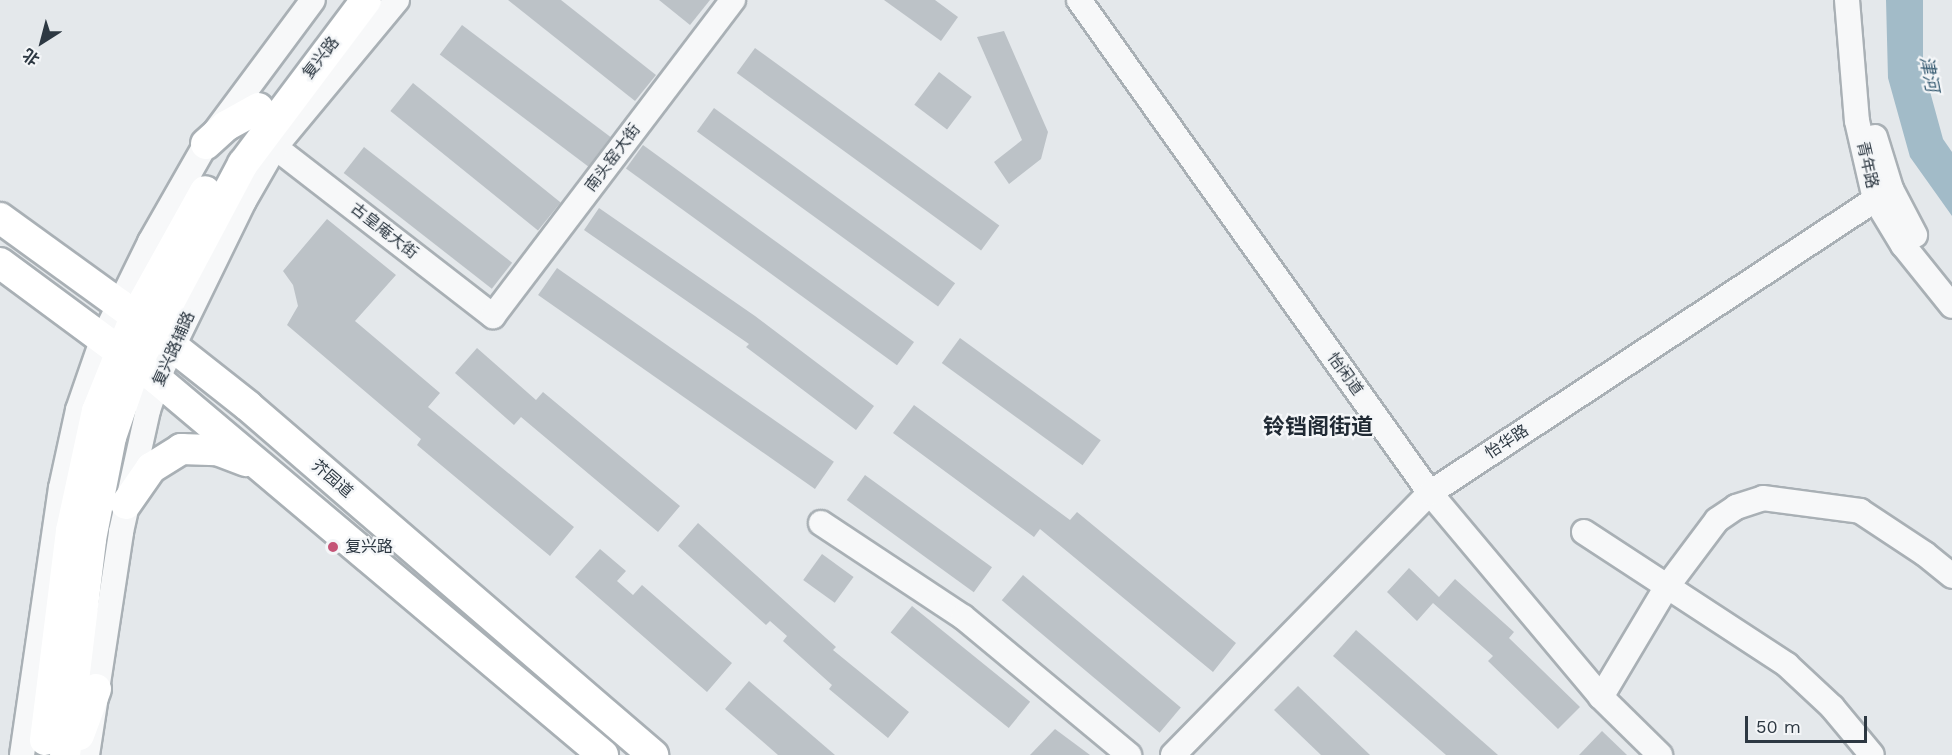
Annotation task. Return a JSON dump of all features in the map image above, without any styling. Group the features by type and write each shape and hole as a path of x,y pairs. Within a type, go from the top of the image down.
{"main road":[{"name":"复兴路","path":"145,325 178,236 258,108 340,0"},
{"name":"复兴路","path":"44,755 71,531 97,411 129,358 145,325 243,164 366,0"},
{"path":"206,144 226,126 258,108"},
{"name":"芥园道","path":"0,218 145,325 653,755"},
{"path":"0,262 129,358 270,473 603,755"},
{"name":"复兴路","path":"65,755 93,530 129,358"},
{"path":"126,504 151,468 181,449 217,450 270,473"},
{"path":"72,755 96,689"}],"street":[{"name":"复兴路辅路","path":"22,755 61,488 78,410 129,358 145,325 206,144 313,0"},
{"name":"复兴路辅路","path":"145,325 244,201 275,147 397,0"},
{"name":"南头窑大街","path":"493,316 733,0"},
{"name":"怡闲道","path":"1079,0 1430,493 1601,697 1660,755"},
{"name":"青年路","path":"1847,0 1857,121 1903,245 1952,306"},
{"name":"青年路","path":"1860,0 1868,114 1883,194 1952,285"},
{"name":"古皇庵大街","path":"275,147 493,316"},
{"name":"怡华路","path":"1173,755 1430,493 1883,194"},
{"name":"复兴路辅路","path":"87,755 126,504 129,358"},
{"path":"1601,697 1666,588 1717,520 1736,507 1762,498 1860,511 1925,554 1952,576"},
{"path":"822,523 963,616 1129,755"},
{"path":"1584,532 1666,588 1787,665 1832,707 1872,755"}],"water":[{"path":"1886,0 1923,0 1923,66 1943,139 1952,152 1952,216 1910,157 1888,78"}],"building":[{"path":"508,0 561,0 656,75 635,101"},
{"path":"659,0 710,0 690,25"},
{"path":"884,0 935,0 958,17 941,41"},
{"path":"462,25 611,137 588,166 440,55"},
{"path":"1004,31 1048,132 1041,159 1009,184 994,162 1022,140 977,37"},
{"path":"755,48 999,226 981,251 737,73"},
{"path":"939,72 972,97 947,129 914,105"},
{"path":"413,83 561,203 538,231 390,111"},
{"path":"714,108 955,283 938,307 697,131"},
{"path":"643,145 914,342 897,365 626,168"},
{"path":"364,147 512,263 492,289 344,173"},
{"path":"599,208 755,316 874,406 856,430 746,347 749,344 584,230"},
{"path":"327,219 396,275 355,321 440,393 428,407 574,527 550,556 417,445 421,439 287,325 298,306 293,285 283,271"},
{"path":"557,268 834,462 815,489 538,295"},
{"path":"960,338 1101,440 1083,465 942,363"},
{"path":"477,348 536,400 543,392 680,506 658,532 521,417 514,425 455,373"},
{"path":"914,405 1070,520 1077,512 1236,643 1213,672 1040,529 1034,537 893,433"},
{"path":"865,475 992,567 974,592 847,500"},
{"path":"698,523 836,647 833,650 909,712 888,738 829,689 832,685 783,641 787,636 770,621 766,625 678,546"},
{"path":"600,549 626,571 617,581 633,595 642,585 732,663 707,692 575,577"},
{"path":"822,554 854,577 835,603 803,580"},
{"path":"1409,568 1439,597 1455,579 1514,632 1509,638 1580,707 1558,729 1488,661 1493,656 1433,603 1417,621 1387,592"},
{"path":"1023,575 1181,707 1160,733 1002,600"},
{"path":"912,606 1030,702 1009,728 891,632"},
{"path":"1356,630 1498,755 1446,755 1333,656"},
{"path":"749,681 835,755 778,755 725,709"},
{"path":"1298,686 1370,755 1321,755 1274,710"},
{"path":"1055,729 1090,755 1030,755"},
{"path":"1602,731 1627,755 1579,755"}],"place":[{"name":"复兴路","path":"333,547"}],"district":[{"name":"铃铛阁街道","path":"1318,427"}],"water label":[{"name":"津河","path":"1929,74"}]}
